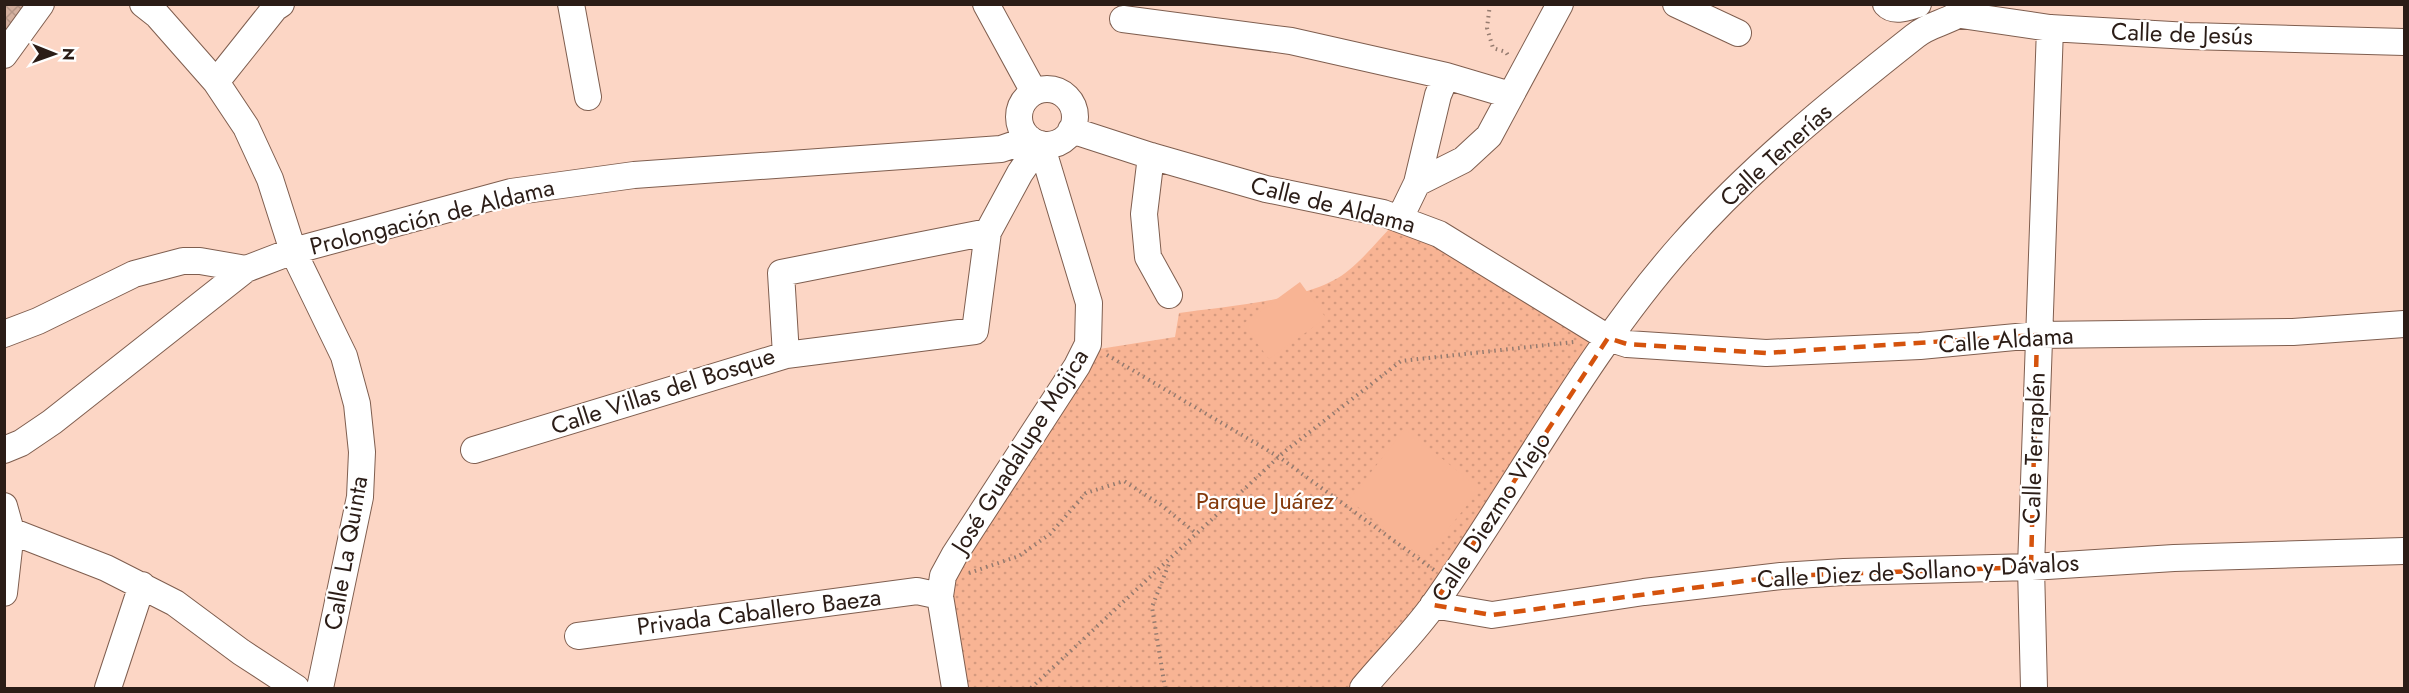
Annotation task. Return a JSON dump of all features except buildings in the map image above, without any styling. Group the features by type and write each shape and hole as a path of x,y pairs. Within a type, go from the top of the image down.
{"street":[{"path":"4,55 41,4"},
{"name":"Calle La Quinta","path":"143,4 157,15 216,82 246,126 270,179 293,251 344,356 357,404 362,452 360,497 320,688"},
{"path":"216,82 274,8 281,4"},
{"path":"571,4 588,97"},
{"path":"986,4 1034,92"},
{"path":"1416,183 1463,160 1489,136 1560,4"},
{"path":"1676,4 1738,33"},
{"path":"1886,4 1889,8 1896,9 1918,4"},
{"name":"Calle de Jesús","path":"1963,9 2050,28 2189,36 2404,42"},
{"name":"Calle Tenerías","path":"1608,338 1684,243 1746,178 1918,33 1963,9"},
{"path":"1123,19 1291,41 1446,76 1517,85"},
{"name":"Calle Terraplén","path":"2034,688 2031,567 2037,335 2050,28"},
{"path":"1400,218 1416,183 1446,76"},
{"path":"1041,89 1054,90 1068,99 1074,113 1071,130 1064,139 1054,144 1037,142 1022,130 1019,117 1022,104 1034,92 1041,89"},
{"path":"1432,120 1442,139 1453,148 1470,154"},
{"name":"Calle de Aldama","path":"1071,130 1266,189 1400,218 1439,234 1608,338"},
{"path":"786,355 975,331 988,232 1037,142"},
{"name":"Prolongación de Aldama","path":"4,450 21,444 52,422 246,269 293,251 511,192 581,181 634,175 1001,149 1037,142"},
{"name":"José Guadalupe Mojica","path":"955,688 940,596 943,576 1077,366 1088,344 1089,303 1037,142"},
{"path":"1151,156 1144,214 1148,256 1169,295"},
{"name":"Calle Villas del Bosque","path":"474,450 786,355 782,273 988,232"},
{"path":"4,334 38,321 134,274 173,263 200,261 246,269"},
{"name":"Calle Aldama","path":"1608,338 1627,344 1766,353 1920,346 2037,335 2293,332 2404,324"},
{"name":"Calle Diezmo Viejo","path":"1363,688 1433,605 1608,338"},
{"path":"4,506 10,531 6,580"},
{"path":"10,531 67,552 142,585 175,603 241,652 296,688"},
{"name":"Calle Diez de Sollano y Dávalos","path":"1433,605 1492,615 1655,591 1781,576 2031,567 2174,558 2404,551"},
{"path":"108,688 142,585"},
{"name":"Privada Caballero Baeza","path":"578,636 916,591 940,596"}],"path":[{"path":"1490,4 1487,28 1493,48 1506,52 1517,85"},
{"path":"1031,688 1279,457 1401,361 1608,338"},
{"path":"1088,344 1279,457 1449,581"},
{"path":"967,573 1019,556 1050,534 1086,494 1124,481 1161,505 1197,534"},
{"path":"1165,688 1152,607 1172,557"}],"highlighted area":[{"path":"2037,335 2031,567 1781,576 1492,615 1433,605 1608,338 1627,344 1766,353"}],"green space":[{"name":"Parque Juárez","path":"1395,223 1596,338 1431,594 1352,688 961,688 945,598 956,556 1093,350 1175,337 1179,313 1268,300 1314,289 1349,270"},
{"path":"1300,282 1326,318 1269,359 1243,324"},
{"path":"1405,429 1480,489 1424,559 1349,500"}]}
